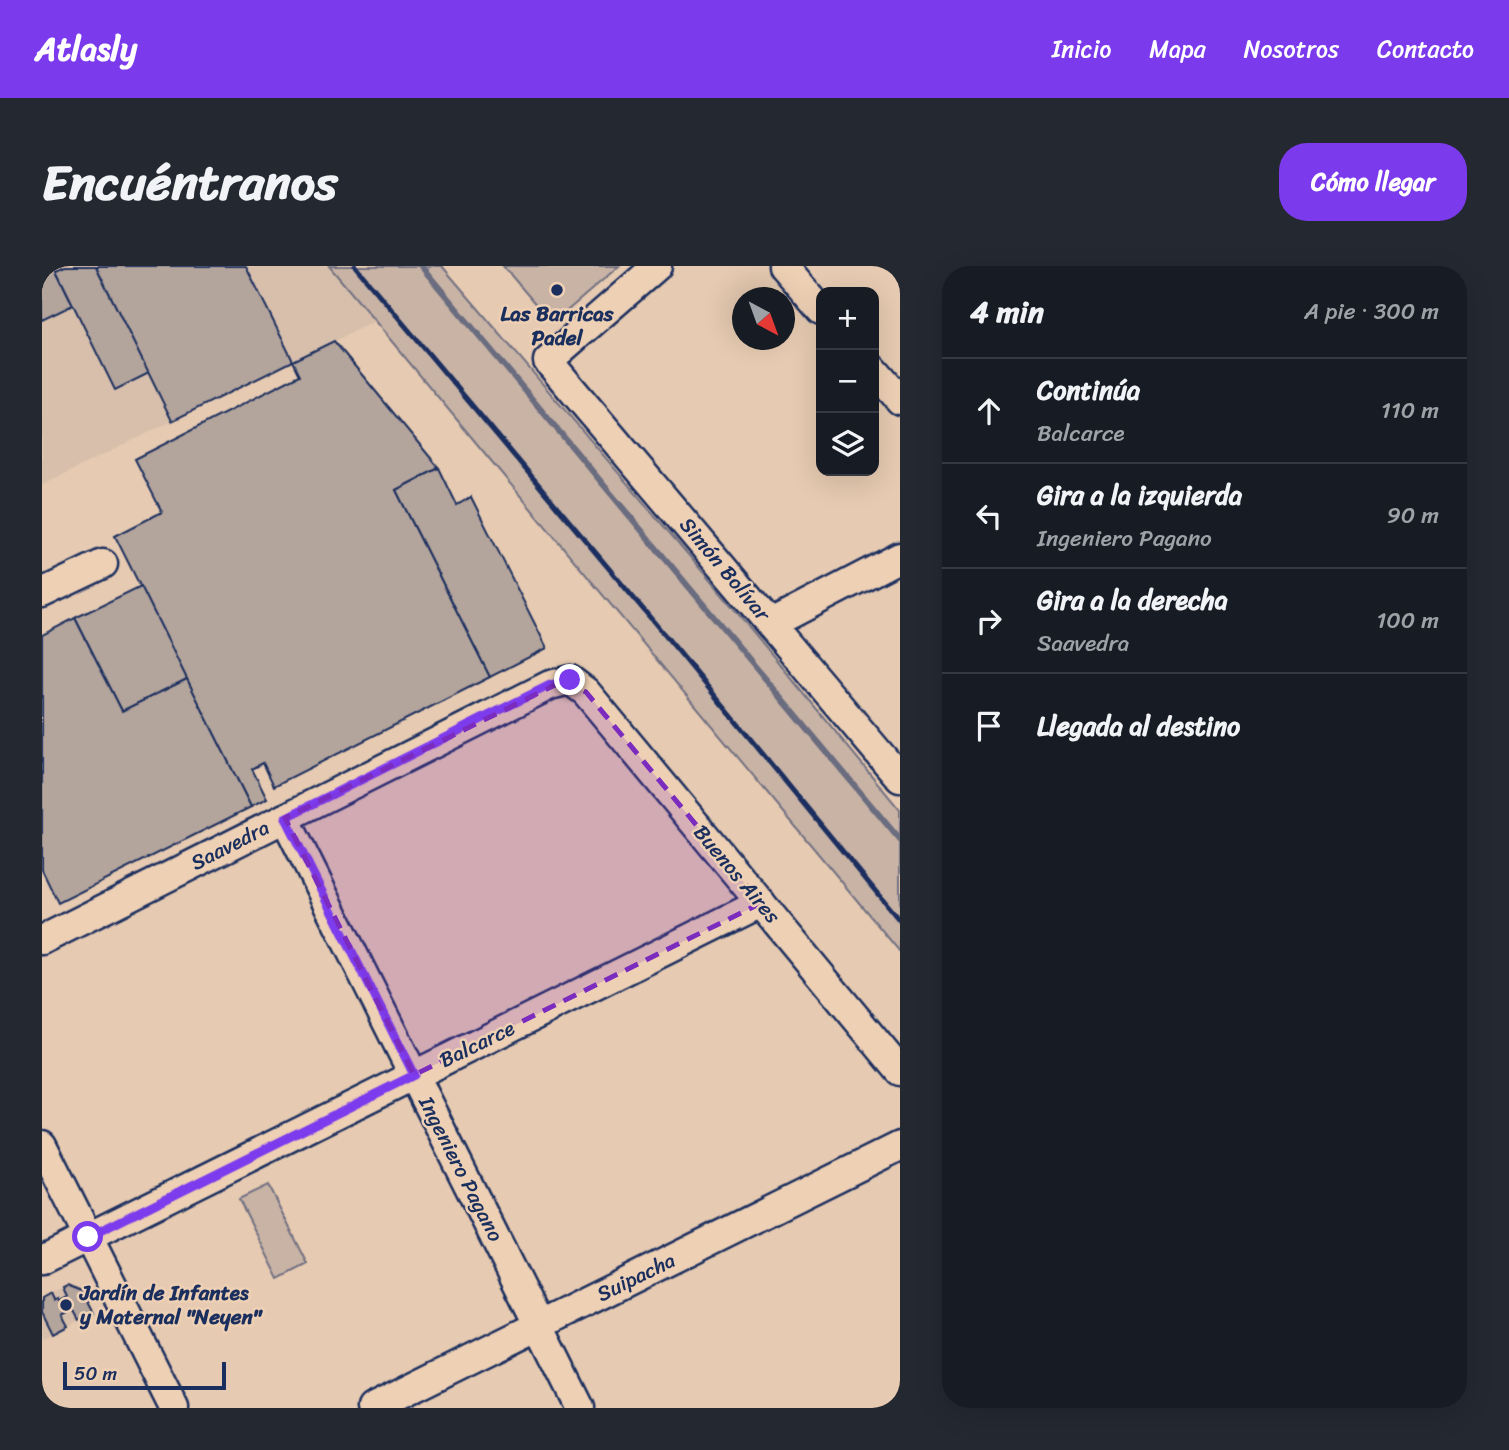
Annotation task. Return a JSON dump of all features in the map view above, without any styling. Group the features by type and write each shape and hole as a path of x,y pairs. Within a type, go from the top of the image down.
{"street":[{"name":"Simón Bolívar","path":"657,266 548,361 900,778"},
{"path":"783,266 816,304"},
{"path":"879,375 898,393"},
{"path":"771,624 900,557"},
{"path":"42,593 103,564"},
{"name":"Saavedra","path":"42,940 550,685 570,680"},
{"name":"Buenos Aires","path":"570,680 586,692 900,1071"},
{"name":"Ingeniero Pagano","path":"285,818 580,1408"},
{"name":"Balcarce","path":"42,1261 761,903"},
{"path":"42,1145 174,1408"},
{"name":"Suipacha","path":"372,1408 900,1146"}],"highlighted area":[{"path":"563,681 586,692 761,903 414,1075 285,818"}],"shaded area":[{"path":"42,266 329,266 375,321 42,485"},
{"path":"329,266 442,266 731,605 900,810 900,952"},
{"name":"Las Barricas Padel","path":"503,266 619,266 561,316 544,314"},
{"path":"268,1185 308,1264 279,1279 239,1199"},
{"name":"Jardín de Infantes y Maternal \"Neyen\"","path":"67,1285 82,1291 94,1313 42,1339 42,1298"}],"building":[{"path":"42,266 54,266 73,305 42,320"},
{"path":"65,266 96,266 149,373 115,390 56,270"},
{"path":"96,266 246,266 293,361 172,421"},
{"path":"334,341 439,468 396,490 490,677 274,786 263,763 252,769 267,799 251,807 115,536 162,512 135,459 300,375 293,361"},
{"path":"439,468 457,505 471,497 547,648 490,677 396,490"},
{"path":"141,586 187,679 122,711 75,618"},
{"path":"75,618 122,711 187,679 251,807 58,903 42,870 42,635"},
{"name":"Jardín de Infantes y Maternal \"Neyen\"","path":"67,1285 82,1291 94,1313 79,1320 73,1309 62,1315 68,1326 53,1334 42,1312 42,1298 51,1293 54,1300 67,1297 63,1287"}],"waterway":[{"path":"421,266 900,840"}],"railway":[{"path":"355,266 679,652 900,921"}],"place":[{"name":"Las Barricas Padel","path":"557,290"},
{"name":"Jardín de Infantes y Maternal \"Neyen\"","path":"66,1305"}],"route":[{"path":"88,1237 414,1075 285,818 550,685 570,680"}]}
